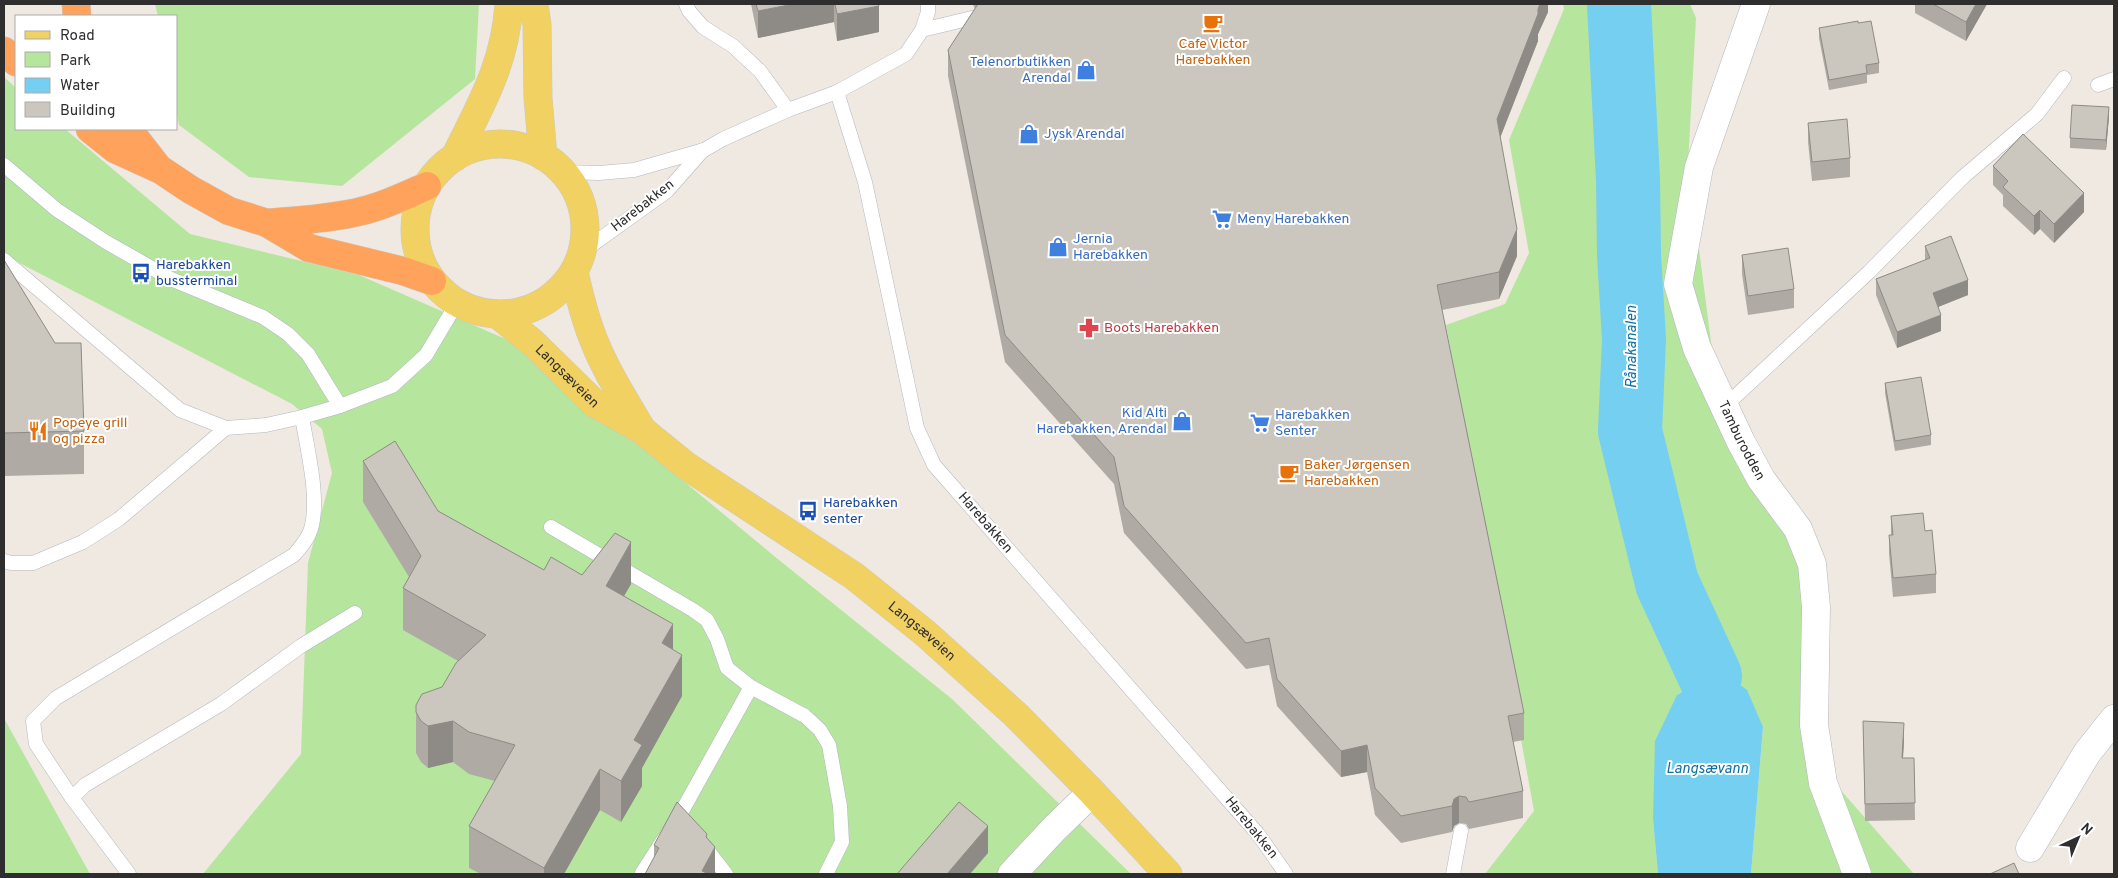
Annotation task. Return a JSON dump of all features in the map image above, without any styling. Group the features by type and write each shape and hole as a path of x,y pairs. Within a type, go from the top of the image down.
{"highway":[{"path":"4,51 15,61"},
{"path":"91,130 115,149 160,170 229,211 267,223 309,248 403,271 432,281"},
{"path":"129,130 160,170"},
{"path":"267,223 339,216 364,211 427,186"}],"main road":[{"path":"455,157 493,80 502,54 508,22 509,4"},
{"path":"534,4 538,98 553,164"},
{"path":"499,144 522,147 553,164 575,189 582,210 585,231 578,262 560,290 541,304 520,312 497,314 476,311 457,303 443,293 432,281 420,259 415,234 417,209 427,186 439,170 455,157 476,148 499,144"},
{"name":"Langsæveien","path":"578,262 580,303 593,338 604,364 642,430"},
{"name":"Langsæveien","path":"497,314 533,343 594,403 642,430 685,465 854,576 925,633 1016,715 1092,792 1168,874"}],"street":[{"name":"Tamburodden","path":"1756,4 1699,166 1678,284 1697,348 1724,407 1761,479 1798,529 1812,564 1816,607 1814,724 1823,783 1857,874"},
{"path":"2030,848 2087,753 2114,719"},
{"path":"1012,874 1092,792"}],"lane":[{"path":"686,4 689,11 703,27 733,46 760,71 788,110"},
{"path":"704,150 723,139 788,110 837,92 906,54 922,30 928,12 928,4"},
{"path":"922,30 976,17"},
{"path":"1724,407 1869,272 1963,177 2037,114 2064,78"},
{"path":"2098,84 2114,80"},
{"name":"Harebakken","path":"837,92 865,182 917,428 934,465 1258,834 1286,874"},
{"name":"Harebakken","path":"553,164 600,173 634,170 704,150"},
{"name":"Harebakken","path":"578,262 667,191 704,150"},
{"path":"4,165 58,210 106,242 171,279 263,317 288,334 308,354 340,406"},
{"path":"4,260 180,410 226,428 266,425 302,416 340,406 392,386 426,355 457,303"},
{"path":"129,874 72,798 36,744 33,721 56,698 294,555 306,542 311,529 314,502 302,416"},
{"path":"4,561 11,564 33,563 83,542 119,519 226,428"},
{"path":"551,527 707,620 717,639 727,668 751,687 805,716 820,730 829,745 840,806 842,842 826,874"},
{"path":"72,798 85,785 222,704 301,646 356,613"},
{"path":"642,872 682,811 751,687"},
{"path":"682,811 694,831 726,874"},
{"path":"1453,874 1461,831"}],"green space":[{"path":"155,4 479,4 475,79 342,186 249,177 179,125 178,15 158,15"},
{"path":"1563,4 1690,4 1696,18 1688,164 1715,373 1816,558 1817,763 1914,874 1751,874 1763,727 1710,676 1677,695 1653,819 1658,874 1485,874 1534,811 1446,325 1505,304 1529,253 1509,140 1564,9"},
{"path":"4,77 15,87 15,130 66,130 190,234 359,275 519,345 779,560 952,699 1131,874 203,874 301,754 308,563 332,473 322,429 292,404 4,255"},
{"path":"4,717 5,720 90,874 4,874"}],"water":[{"name":"Langsævann","path":"1717,668 1747,690 1763,727 1751,874 1658,874 1653,819 1655,741 1677,695 1710,676"}],"building":[{"path":"756,4 794,4 758,11"},
{"path":"835,4 878,4 879,6 837,14"},
{"name":"Harebakken Senter","path":"978,4 1540,4 1538,14 1497,119 1517,229 1499,272 1437,285 1524,713 1508,716 1523,791 1469,802 1466,797 1459,796 1454,799 1452,806 1401,816 1375,788 1367,745 1341,751 1277,679 1269,638 1246,643 1124,506 1114,457 1005,335 948,50"},
{"path":"1933,4 1976,4 1966,22"},
{"path":"1858,21 1858,23 1871,21 1879,63 1866,65 1867,73 1829,80 1819,28"},
{"path":"2072,105 2109,107 2106,140 2070,138"},
{"path":"1847,119 1850,158 1812,162 1808,123"},
{"path":"2023,134 2084,193 2054,224 2040,210 2034,216 2003,187 2008,181 1993,166"},
{"path":"1951,236 1968,280 1933,293 1941,315 1897,332 1876,279 1930,258 1925,246"},
{"path":"1788,248 1794,289 1748,296 1742,255"},
{"path":"4,260 55,343 81,343 84,431 4,433"},
{"path":"1921,377 1931,435 1895,441 1885,383"},
{"path":"395,441 438,511 544,570 551,557 582,575 615,533 631,542 606,586 673,624 662,643 682,655 634,740 642,745 621,781 600,769 544,868 469,826 515,745 469,732 453,721 428,726 421,721 416,712 416,705 422,694 442,687 456,663 486,635 403,588 421,556 363,461"},
{"path":"1923,513 1925,531 1932,530 1936,574 1893,578 1889,535 1893,535 1891,516"},
{"path":"1863,721 1904,723 1902,758 1914,758 1915,803 1865,804"},
{"path":"677,802 707,834 706,837 715,847 702,871 709,874 645,874 659,848 654,845"},
{"path":"959,802 988,826 947,874 897,874"},
{"path":"2014,863 2019,874 1990,874"}],"waterway":[{"name":"Rånakanalen","path":"1619,4 1634,339 1630,431 1667,583 1710,676"}],"place":[{"name":"Cafe Victor Harebakken","path":"1213,23"},
{"name":"Telenorbutikken Arendal","path":"1086,70"},
{"name":"Jysk Arendal","path":"1029,134"},
{"name":"Meny Harebakken","path":"1222,219"},
{"name":"Jernia Harebakken","path":"1058,247"},
{"name":"Harebakken bussterminal","path":"141,273"},
{"name":"Boots Harebakken","path":"1089,328"},
{"name":"Kid Alti Harebakken, Arendal","path":"1182,421"},
{"name":"Harebakken Senter","path":"1260,423"},
{"name":"Popeye grill og pizza","path":"38,431"},
{"name":"Baker Jørgensen Harebakken","path":"1289,473"},
{"name":"Harebakken senter","path":"808,511"}]}
